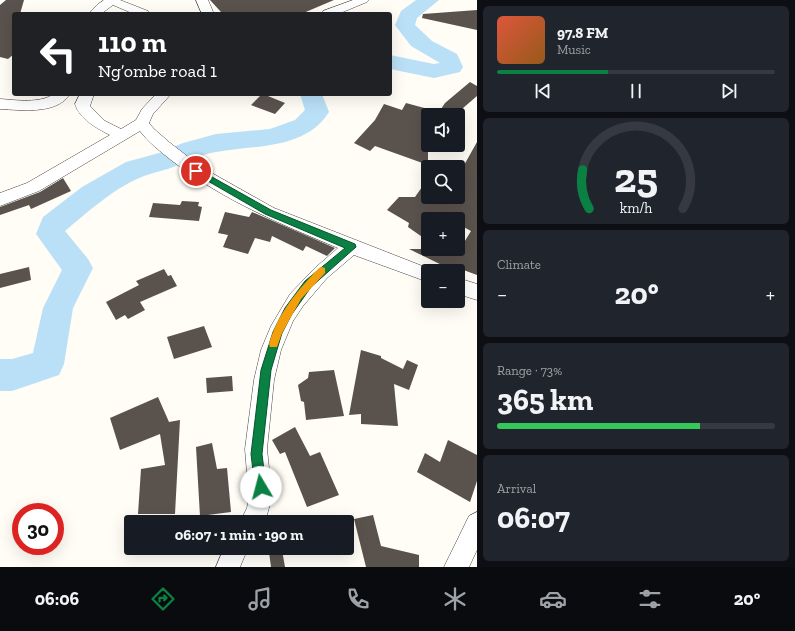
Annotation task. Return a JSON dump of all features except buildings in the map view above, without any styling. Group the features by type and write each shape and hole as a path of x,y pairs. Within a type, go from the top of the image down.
{"street":[{"path":"96,12 112,0 139,12"},
{"path":"202,0 207,12"},
{"path":"332,12 363,0"},
{"path":"0,104 43,104 51,102 60,96"},
{"path":"86,96 82,104 83,108 100,124 122,135"},
{"path":"0,200 33,187 142,123 147,112 162,96"},
{"path":"142,123 164,146 196,171 268,212 352,247 421,272"},
{"path":"257,515 260,511 261,487 256,454 266,370 278,332 288,311 308,284 352,247"},
{"path":"465,288 477,292"},
{"path":"456,567 477,524"},
{"path":"228,567 233,555"}],"waterway":[{"path":"392,62 434,71 452,67 449,59 430,49 419,41 405,25 408,15 429,0"},
{"path":"0,375 12,375 47,364 58,308 78,268 50,234 53,225 91,194 135,169 167,160 192,149 216,143 272,137 303,126 317,112 312,96"}],"slow traffic":[{"path":"274,344 288,311 308,284 322,271"}],"route":[{"path":"196,171 268,212 352,247 325,268 308,284 288,311 278,332 266,370 256,454 261,487"}]}
